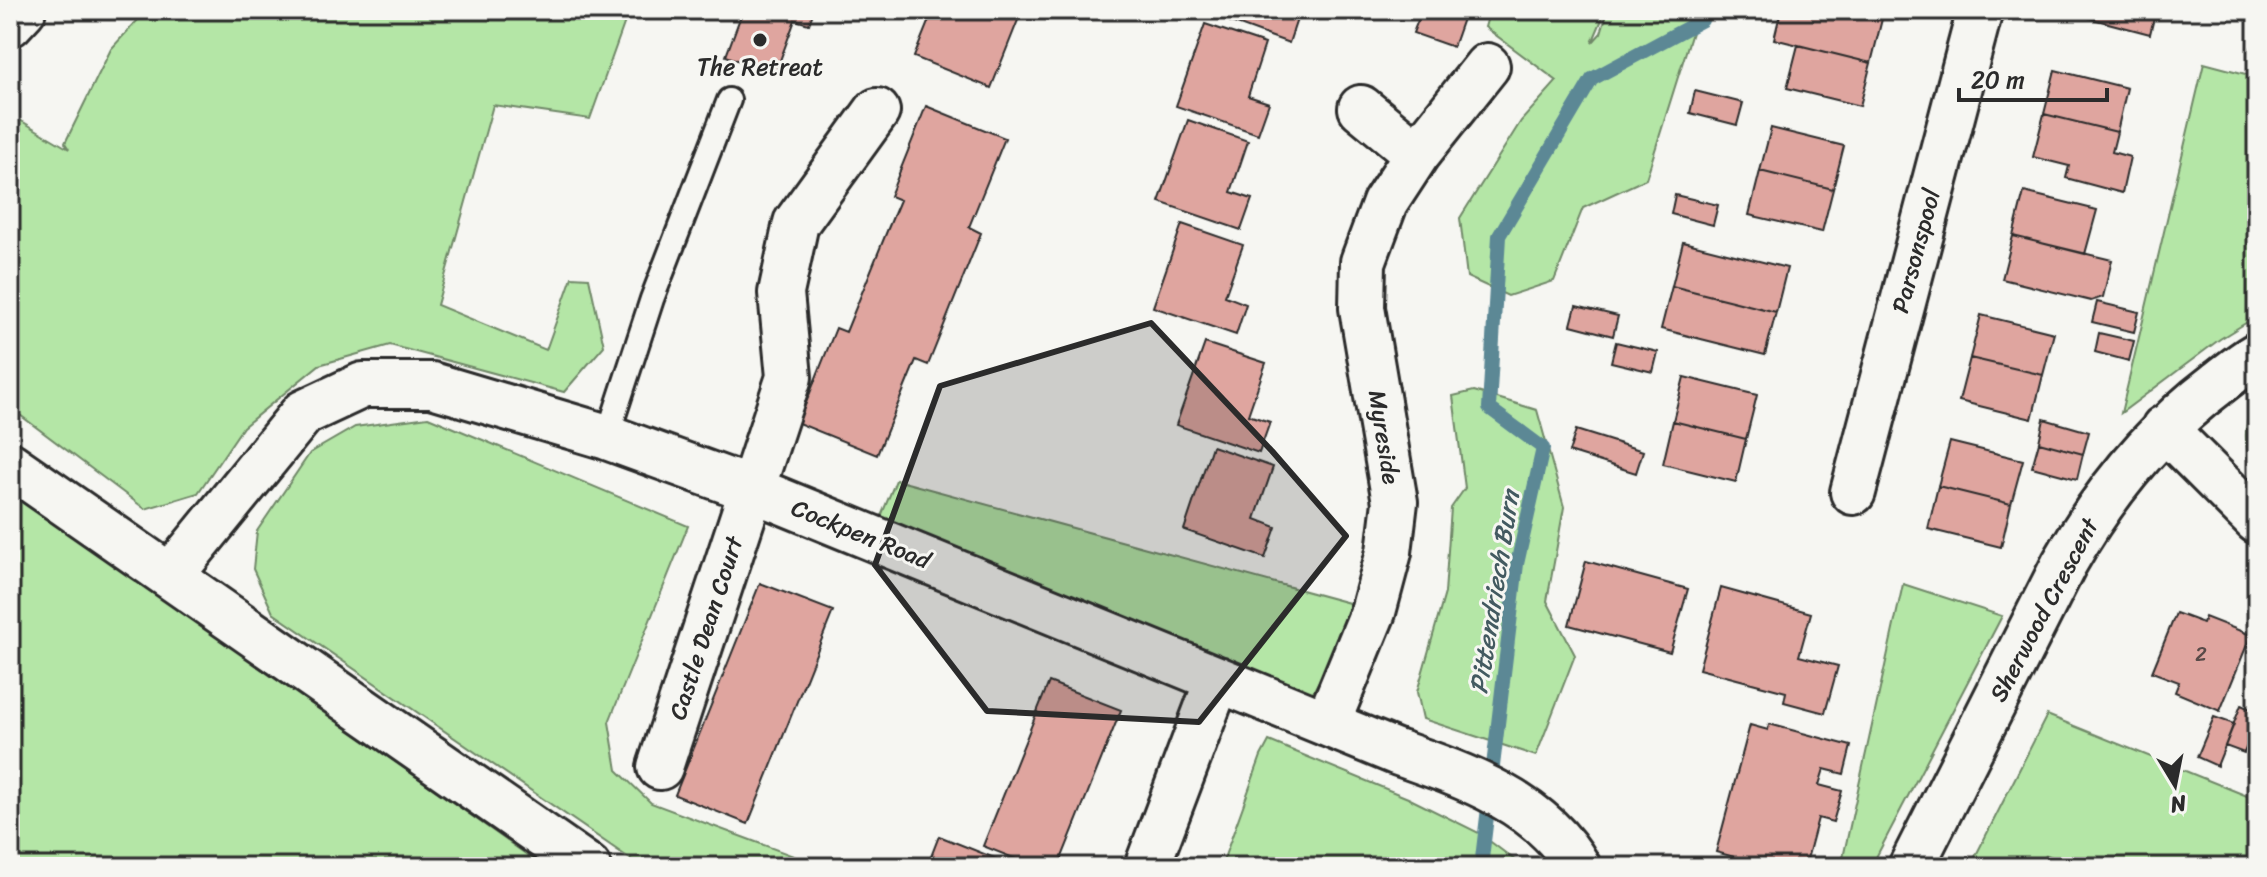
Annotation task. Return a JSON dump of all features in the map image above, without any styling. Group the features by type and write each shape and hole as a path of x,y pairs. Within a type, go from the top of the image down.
{"street":[{"path":"10,24 23,10"},
{"name":"Parsonspool","path":"1853,492 1980,10"},
{"name":"Myreside","path":"1327,724 1373,612 1389,552 1395,502 1362,308 1363,262 1385,203 1417,154 1487,66"},
{"path":"1361,108 1417,154"},
{"name":"Castle Dean Court","path":"660,767 789,377 781,293 796,223 877,111"},
{"name":"Sherwood Crescent","path":"1911,867 2064,564 2089,521 2127,468 2164,428 2199,397 2257,355"},
{"name":"Cockpen Road","path":"171,575 303,413 363,385 432,385 607,437 752,490 1439,767 1516,803 1548,828 1578,867"},
{"path":"2164,428 2257,521"},
{"path":"10,465 588,867"},
{"path":"1147,867 1218,679"}],"lane":[{"path":"607,437 652,299 729,100"}],"highlighted area":[{"path":"1151,323 1272,451 1346,536 1199,722 987,711 875,565 940,386"}],"green space":[{"path":"147,10 629,10 590,119 493,105 437,305 546,350 572,277 589,278 604,346 564,392 390,345 319,365 243,427 198,493 145,509 16,412 10,401 10,126 18,119 69,149 65,143 111,49"},
{"path":"1490,10 1606,10 1592,43 1601,33 1608,10 1699,10 1646,179 1583,208 1554,281 1508,296 1467,277 1460,218 1521,121 1557,81 1485,27"},
{"path":"2204,63 2257,77 2254,101 2257,103 2257,316 2220,339 2121,413"},
{"path":"1474,391 1537,410 1564,507 1547,601 1575,655 1536,756 1423,719 1417,692 1445,593 1451,508 1465,488 1453,396"},
{"path":"2257,401 2257,481 2250,461 2246,430"},
{"path":"428,417 688,526 609,722 617,770 651,803 823,867 642,867 273,613 253,569 257,531 310,453 355,427"},
{"path":"896,480 1360,606 1307,703 875,531"},
{"path":"10,489 544,867 232,867 220,864 201,867 10,867"},
{"path":"1903,584 2002,616 1871,867 1841,867"},
{"path":"2047,715 2257,800 2257,867 2077,867 2047,855 2032,867 1970,867"},
{"path":"1269,741 1408,798 1479,833 1524,867 1221,867"}],"building":[{"name":"The Retreat","path":"702,10 725,10 703,16"},
{"name":"The Retreat","path":"743,10 814,10 809,24 795,20 775,74 726,56"},
{"path":"933,10 1022,10 991,88 914,57"},
{"path":"1226,10 1300,10 1289,43 1223,19"},
{"path":"1406,10 1466,10 1453,47 1413,33 1420,15"},
{"path":"1781,10 1845,10 1882,19 1871,63 1774,39"},
{"path":"2092,10 2156,10 2150,34 2089,18"},
{"path":"1205,24 1265,44 1248,96 1269,103 1258,134 1176,106"},
{"path":"2257,29 2257,51 2251,49"},
{"path":"1798,45 1871,63 1860,106 1787,88"},
{"path":"2055,70 2127,88 2117,132 2044,114"},
{"path":"1695,91 1743,103 1737,125 1690,113"},
{"path":"926,106 1005,138 969,227 981,233 928,365 916,360 877,455 798,423 836,328 846,332 900,200 890,196"},
{"path":"2044,114 2117,132 2112,152 2130,157 2122,193 2066,178 2069,166 2033,157"},
{"path":"1188,120 1248,141 1231,192 1252,199 1241,230 1159,202"},
{"path":"1771,128 1844,146 1833,189 1760,171"},
{"path":"1760,171 1833,189 1822,232 1749,215"},
{"path":"2024,192 2097,210 2085,254 2013,236"},
{"path":"1675,195 1718,205 1713,225 1671,214"},
{"path":"1182,224 1243,245 1225,296 1246,304 1236,335 1153,307"},
{"path":"2013,236 2112,260 2103,297 2091,301 2002,279"},
{"path":"1683,242 1787,268 1776,312 1672,286"},
{"path":"1672,286 1776,312 1765,355 1661,329"},
{"path":"2097,302 2139,312 2134,332 2092,322"},
{"path":"1576,306 1618,316 1613,336 1571,325"},
{"path":"1981,315 2054,333 2043,375 1970,358"},
{"path":"2099,333 2134,341 2129,361 2095,352"},
{"path":"1616,342 1658,352 1653,372 1611,362"},
{"path":"1205,343 1266,363 1248,415 1270,422 1259,453 1176,425"},
{"path":"1970,358 2043,375 2032,419 1959,401"},
{"path":"1684,377 1757,395 1746,439 1673,421"},
{"path":"2044,419 2089,432 2083,454 2039,442"},
{"path":"1673,421 1746,439 1736,482 1663,464"},
{"path":"1576,430 1643,451 1636,473 1569,452"},
{"path":"1950,442 2023,460 2011,504 1938,486"},
{"path":"2039,442 2083,454 2077,479 2032,467"},
{"path":"1212,446 1273,467 1255,519 1276,527 1265,558 1184,530"},
{"path":"1938,486 2011,504 2001,547 1928,529"},
{"path":"1586,561 1688,589 1670,652 1569,625"},
{"path":"760,583 833,611 748,824 675,795"},
{"path":"1721,588 1811,613 1799,656 1838,666 1825,713 1784,702 1786,692 1699,669"},
{"path":"2176,613 2203,623 2205,617 2251,635 2220,711 2175,692 2179,682 2152,672"},
{"path":"1049,682 1121,710 1058,867 1036,867 983,846"},
{"path":"2241,705 2257,712 2257,721 2244,753 2225,746"},
{"path":"2214,717 2234,724 2217,766 2197,757"},
{"path":"1769,724 1851,746 1844,774 1824,769 1819,785 1842,791 1833,822 1818,818 1805,867 1760,867 1760,864 1716,852 1750,725 1768,730"},
{"path":"939,836 997,859 994,867 927,867"}],"waterway":[{"name":"Pittendriech Burn","path":"1481,867 1517,564 1543,448 1489,408 1499,236 1592,79 1702,20 1703,10"}],"place":[{"name":"The Retreat","path":"760,40"}]}
